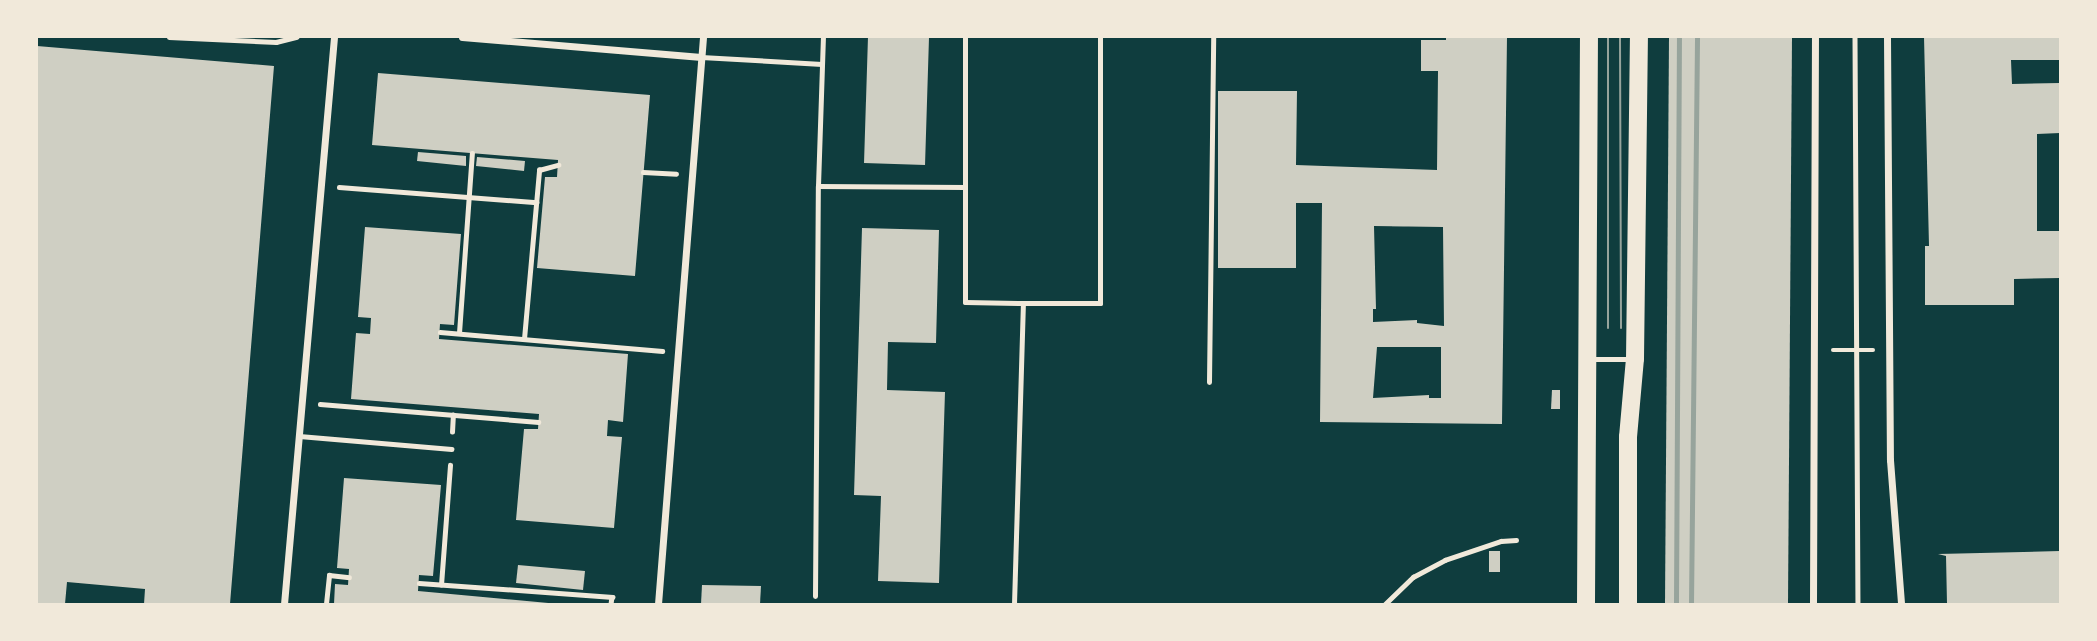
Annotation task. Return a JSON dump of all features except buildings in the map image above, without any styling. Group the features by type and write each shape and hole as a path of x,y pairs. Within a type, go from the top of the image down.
{"main road":[{"path":"1586,604 1589,37"},
{"path":"1628,604 1628,437 1635,359 1639,37"}],"street":[{"path":"284,604 334,37"},
{"path":"461,37 701,57"},
{"path":"658,604 703,37"},
{"path":"1814,604 1815,37"},
{"path":"1887,37 1890,460 1901,604"}],"lane":[{"path":"815,596 818,186 823,37"},
{"path":"965,37 965,302 1023,303 1100,303 1100,37"},
{"path":"1209,382 1213,37"},
{"path":"701,57 822,64"},
{"path":"818,186 965,187"},
{"path":"1014,604 1023,303"},
{"path":"1588,359 1635,359"},
{"path":"299,436 451,449"}],"path":[{"path":"169,37 276,42 296,37"},
{"path":"1855,37 1858,604"},
{"path":"459,333 472,153"},
{"path":"524,339 539,170 558,164"},
{"path":"643,172 691,175"},
{"path":"321,186 536,202"},
{"path":"440,332 677,352"},
{"path":"1814,350 1890,350"},
{"path":"302,403 538,422"},
{"path":"441,585 453,415"},
{"path":"1385,604 1413,577 1445,560 1502,541 1516,540"},
{"path":"326,604 328,575 349,577"},
{"path":"419,583 612,597 611,604"}],"tram line":[{"path":"1608,37 1608,328"},
{"path":"1620,37 1621,328"}],"railway":[{"path":"1676,604 1679,37"},
{"path":"1691,604 1697,37"}]}
